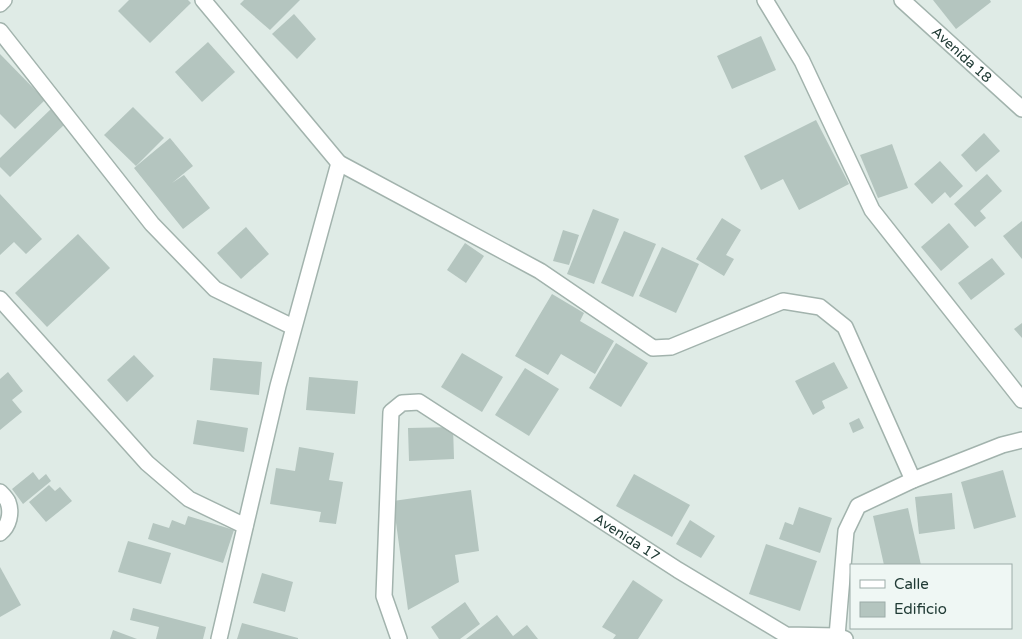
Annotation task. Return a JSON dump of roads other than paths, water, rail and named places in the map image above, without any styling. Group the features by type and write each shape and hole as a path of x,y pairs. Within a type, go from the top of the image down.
{"street":[{"path":"0,4 4,0"},
{"path":"203,0 339,163 540,271 653,348 671,348 783,301 820,307 845,327 913,480"},
{"path":"765,0 802,61 872,210 1022,400"},
{"name":"Avenida 18","path":"902,0 1022,109"},
{"path":"0,31 152,224 216,289 293,327"},
{"path":"219,639 278,386 339,163"},
{"path":"0,299 147,463 189,499 245,526"},
{"name":"Avenida 17","path":"399,639 384,596 391,412 402,403 419,402 678,570 786,636 841,638"},
{"path":"841,638 846,532 858,506 913,480 1002,445 1022,440"},
{"path":"0,533 4,530 10,518 4,497"}]}
